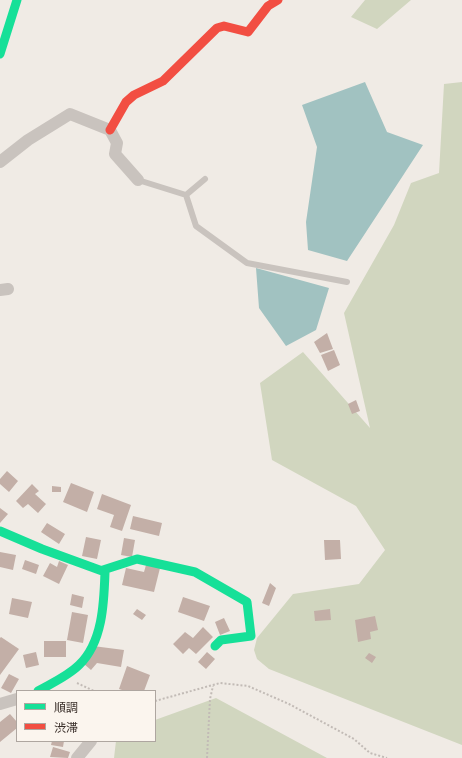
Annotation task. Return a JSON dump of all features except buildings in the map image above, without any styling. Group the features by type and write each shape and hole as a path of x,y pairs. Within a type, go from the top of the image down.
{"street":[{"path":"0,54 17,0"},
{"path":"110,130 126,102 134,95 163,81 217,28 224,26 248,32 268,6 278,0"},
{"path":"0,162 28,140 70,114 110,130 117,144 116,154 138,180"},
{"path":"0,531 42,549 103,570 137,559 195,572 247,602 251,636 221,640 215,646"},
{"path":"40,690 79,665 89,653 98,630 105,585 106,572 103,570"},
{"path":"0,704 16,699"},
{"path":"77,758 90,742"}],"lane":[{"path":"186,195 205,179"},
{"path":"138,180 186,195"},
{"path":"186,195 196,226 247,263 347,282"}],"path":[{"path":"156,701 220,683 248,686 289,704 354,739 370,753 386,758"},
{"path":"207,758 210,699 213,685"}],"green space":[{"path":"365,0 411,0 377,29 351,17"},
{"path":"462,82 462,745 269,669 257,659 254,650 257,638 293,594 359,584 385,550 356,506 272,460 260,383 303,352 370,428 344,313 394,225 411,183 439,173 444,84"},
{"path":"216,698 327,758 114,758 116,742 156,742 156,720"}],"water":[{"path":"365,82 387,132 423,145 347,261 308,250 306,222 317,147 302,105"},
{"path":"256,268 329,288 316,330 286,346 259,308"}],"traffic: fast":[{"path":"0,54 17,0"},
{"path":"0,531 42,549 105,572 101,621 98,633 87,656 70,673 40,690"},
{"path":"103,570 137,559 195,572 247,602 251,636 221,640 215,646"}],"traffic: jam":[{"path":"110,130 126,102 134,95 163,81 217,28 224,26 248,32 268,6 278,0"}]}
